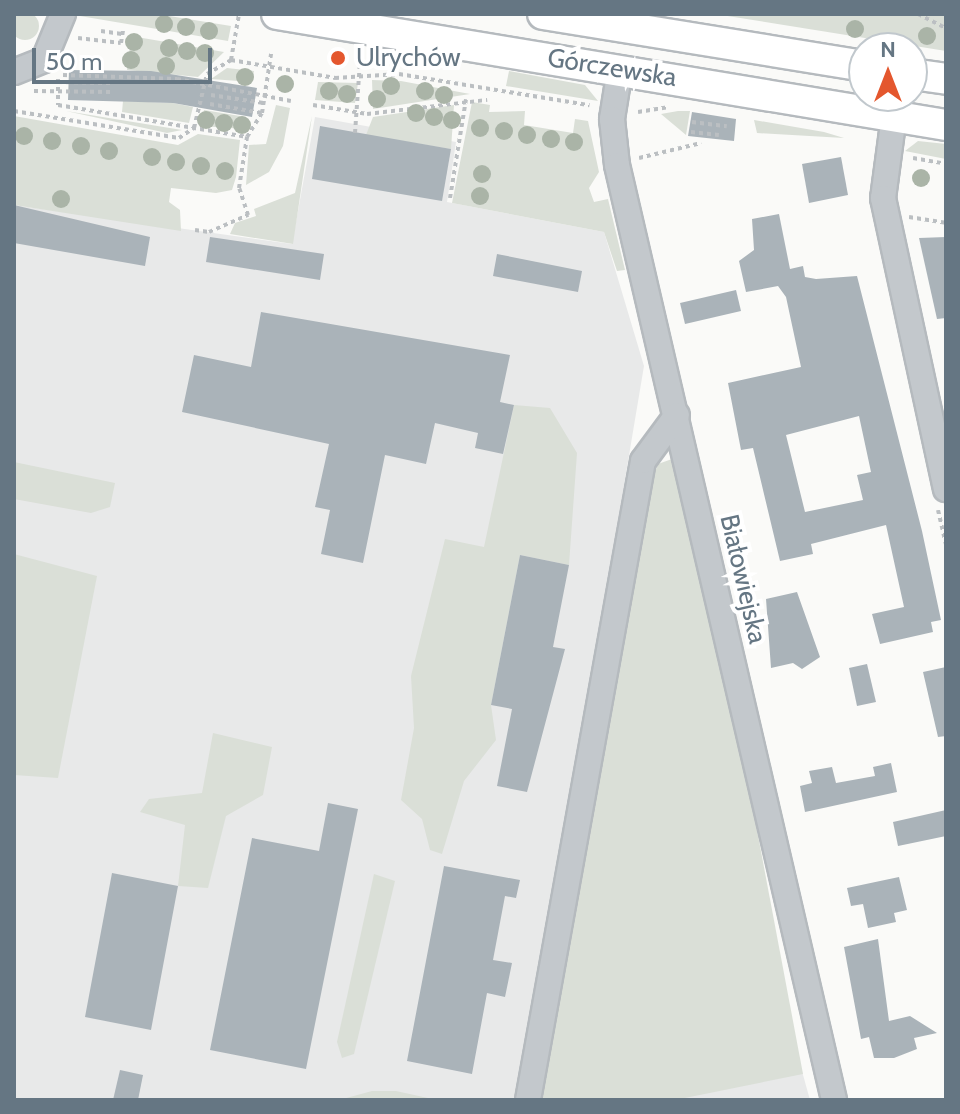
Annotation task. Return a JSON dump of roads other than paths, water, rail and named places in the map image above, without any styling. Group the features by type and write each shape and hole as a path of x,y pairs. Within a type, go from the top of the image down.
{"main road":[{"name":"Górczewska","path":"277,14 946,125"},
{"name":"Górczewska","path":"543,14 848,63"}],"street":[{"path":"18,82 44,60 63,14"},
{"name":"Białowiejska","path":"620,69 612,119 617,165 834,1100"},
{"path":"894,116 887,213 946,489"},
{"path":"528,1100 643,461 677,415"}],"place":[{"name":"Ulrychów","path":"338,58"}]}
